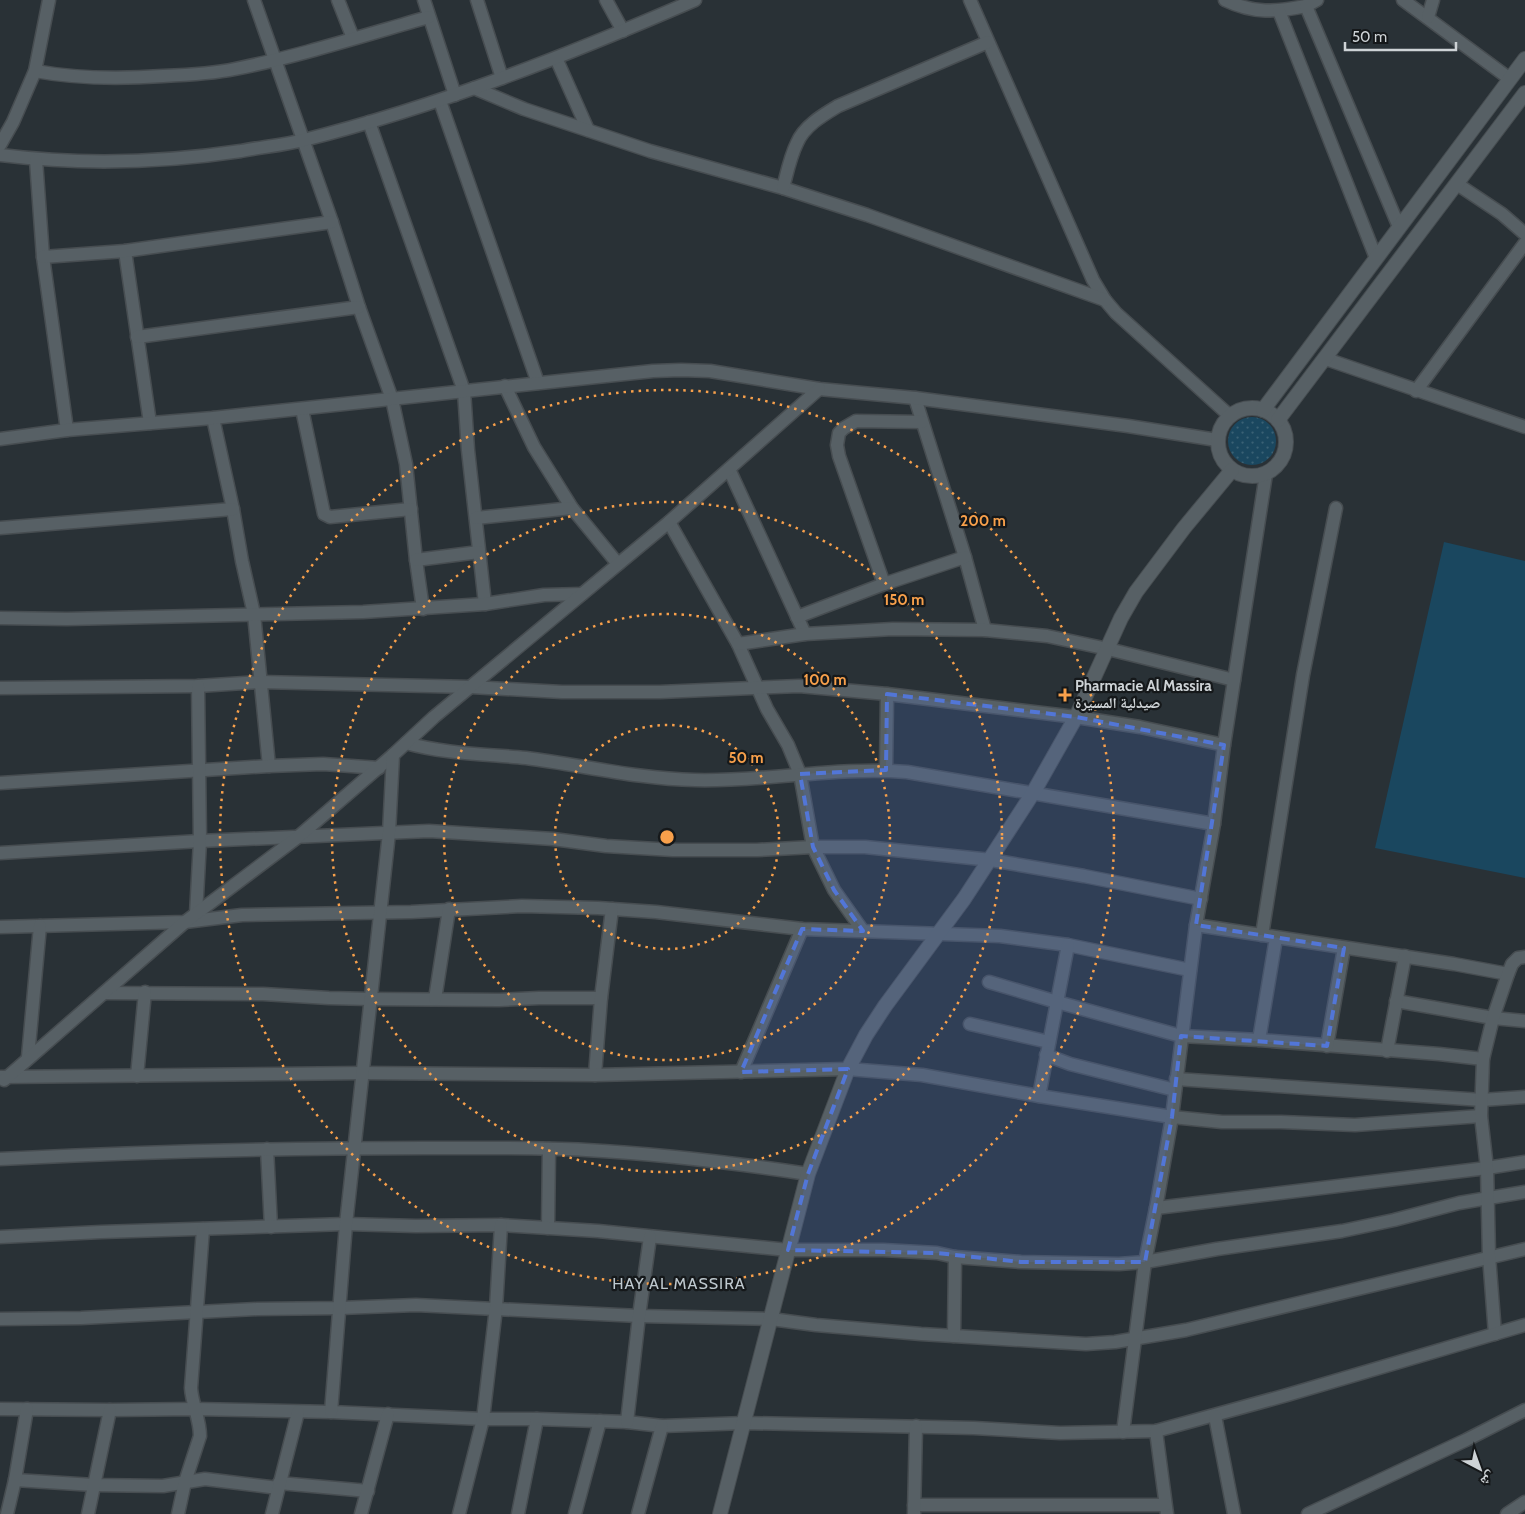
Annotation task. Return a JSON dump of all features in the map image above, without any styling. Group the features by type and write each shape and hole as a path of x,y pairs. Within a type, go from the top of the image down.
{"street":[{"path":"0,145 13,122 35,71 50,0"},
{"path":"254,0 392,399 406,464 423,609"},
{"path":"338,0 353,38"},
{"path":"424,0 455,96"},
{"path":"477,0 502,78"},
{"path":"606,0 623,31"},
{"path":"0,155 36,160 86,162 154,161 202,156 303,140 455,96 556,58 695,0"},
{"path":"970,0 1093,280 1105,300 1131,328 1230,416"},
{"path":"1225,0 1241,8 1279,11 1312,3 1399,227"},
{"path":"1403,0 1510,79"},
{"path":"1428,18 1433,0"},
{"path":"1279,11 1376,258"},
{"path":"35,71 74,77 122,78 194,75 275,60 429,17"},
{"path":"783,188 797,142 802,134 822,116 838,106 988,42"},
{"path":"556,58 588,130"},
{"path":"1263,410 1525,59"},
{"path":"474,88 524,109 650,151 783,188 867,215 1105,300"},
{"path":"1278,420 1326,359 1525,92"},
{"path":"440,101 538,383"},
{"path":"369,122 464,391 468,450 484,604"},
{"path":"36,160 43,257 67,430"},
{"path":"1457,184 1502,214 1525,234"},
{"path":"43,257 126,251 332,222"},
{"path":"1416,391 1525,243"},
{"path":"126,251 150,423"},
{"path":"137,337 359,307"},
{"path":"1326,359 1416,391 1522,424"},
{"path":"0,438 67,430 302,409 653,371 681,370 710,372 819,389 915,398 1128,426 1217,440"},
{"path":"505,386 534,447 572,508 618,564"},
{"path":"2,1079 185,922 298,836 379,768 471,687 669,522 819,389"},
{"path":"915,398 965,557 985,630"},
{"path":"1251,408 1263,410 1278,420 1283,429 1286,440 1285,450 1278,464 1266,474 1243,476 1224,463 1219,454 1217,440 1223,424 1230,416 1240,410 1251,408"},
{"path":"302,409 324,514 330,517 411,509"},
{"path":"213,418 254,614 269,766"},
{"path":"884,584 838,456 837,438 844,428 856,421 922,422"},
{"path":"728,469 805,634"},
{"path":"720,1514 808,1174 848,1069 880,1013 940,933 991,860 1033,794 1076,717 1121,618 1136,592 1184,528 1232,470"},
{"path":"1123,1432 1145,1262 1172,1117 1196,925 1214,824 1224,746 1266,474"},
{"path":"476,518 572,508"},
{"path":"1262,935 1303,675 1336,508"},
{"path":"0,528 233,509"},
{"path":"669,522 738,644 767,709 788,745 800,774 813,847 834,890 863,931"},
{"path":"416,560 479,552"},
{"path":"798,617 884,584 965,557"},
{"path":"0,618 112,618 363,612 484,604 544,596 582,594"},
{"path":"738,644 805,634 893,629 985,630 1047,636 1234,680"},
{"path":"0,688 198,686 261,682 471,687 562,692 660,692 799,686 887,694 1076,717 1140,727 1224,746"},
{"path":"196,914 200,841 198,686"},
{"path":"886,770 887,694"},
{"path":"406,743 441,751 527,758 665,778 704,780 762,778 800,774 886,770 932,775 1214,824"},
{"path":"331,1412 346,1224 388,833 393,755"},
{"path":"0,783 269,766 323,764 379,768"},
{"path":"0,853 200,841 429,831 470,832 554,839 606,846 673,850 874,847 991,860 1201,899"},
{"path":"0,927 185,922 242,915 522,906 612,909 656,912 802,929 1000,936 1068,945 1190,970"},
{"path":"435,999 449,909"},
{"path":"595,1075 601,998 612,909"},
{"path":"1196,925 1404,956 1508,974"},
{"path":"28,1057 40,926"},
{"path":"741,1072 802,929"},
{"path":"1259,1040 1276,938"},
{"path":"1039,1096 1068,945"},
{"path":"1327,1046 1344,948"},
{"path":"1387,1051 1404,956"},
{"path":"1495,1334 1489,1256 1487,1168 1481,1116 1482,1058 1493,1018 1512,964 1518,958 1525,957"},
{"path":"989,982 1181,1036 1259,1040 1482,1058"},
{"path":"137,1076 145,992"},
{"path":"104,993 264,994 370,999 601,998"},
{"path":"1396,1001 1493,1018 1525,1021"},
{"path":"970,1024 1047,1049 1070,1064 1175,1085 1482,1100 1525,1097"},
{"path":"2,1079 363,1073 595,1075 848,1069 922,1075 1172,1117 1222,1122 1355,1125 1481,1116"},
{"path":"0,1159 266,1149 549,1149 667,1156 808,1174"},
{"path":"266,1149 271,1227"},
{"path":"548,1228 549,1149"},
{"path":"1156,1208 1525,1162"},
{"path":"0,1237 346,1224 416,1226 502,1225 650,1236 788,1250 883,1250 1048,1263 1102,1264 1145,1262 1217,1248 1342,1231 1488,1198 1525,1192"},
{"path":"459,1514 483,1419 496,1308 502,1225"},
{"path":"178,1514 184,1482 200,1436 191,1388 203,1229"},
{"path":"627,1422 638,1316 650,1236"},
{"path":"0,1319 80,1318 257,1309 416,1305 638,1316 772,1319 816,1325 954,1336 1086,1344 1135,1339 1219,1323 1489,1256 1525,1249"},
{"path":"954,1336 955,1256"},
{"path":"0,1409 195,1409 331,1412 483,1419 537,1418 627,1422 662,1426 745,1423 916,1426 1060,1433 1156,1431 1215,1416 1524,1327"},
{"path":"7,1514 27,1409"},
{"path":"88,1514 110,1410"},
{"path":"1308,1514 1441,1452 1525,1410"},
{"path":"276,1514 279,1485 298,1412"},
{"path":"361,1514 388,1414"},
{"path":"1215,1416 1234,1514"},
{"path":"518,1514 537,1418"},
{"path":"575,1514 600,1421"},
{"path":"638,1514 662,1426"},
{"path":"916,1426 914,1509 1166,1510 1156,1431"},
{"path":"15,1480 94,1485 163,1486 205,1479 368,1491"},
{"path":"1507,1514 1525,1502"}],"highlighted area":[{"path":"887,694 1076,717 1224,745 1196,925 1344,948 1327,1046 1181,1036 1172,1117 1145,1262 1021,1262 937,1253 788,1250 808,1174 848,1069 741,1072 802,929 863,931 834,890 813,847 800,774 886,770"}],"shaded area":[{"path":"1252,417 1261,419 1269,424 1274,432 1276,441 1274,450 1269,458 1261,463 1252,465 1243,463 1235,458 1230,450 1228,441 1230,432 1235,424 1243,419"},
{"path":"1444,542 1525,561 1525,878 1375,848"}],"place":[{"name":"Pharmacie Al Massira صيدلية المسيرة","path":"1065,695"}],"district":[{"name":"HAY AL MASSIRA","path":"679,1283"}]}
